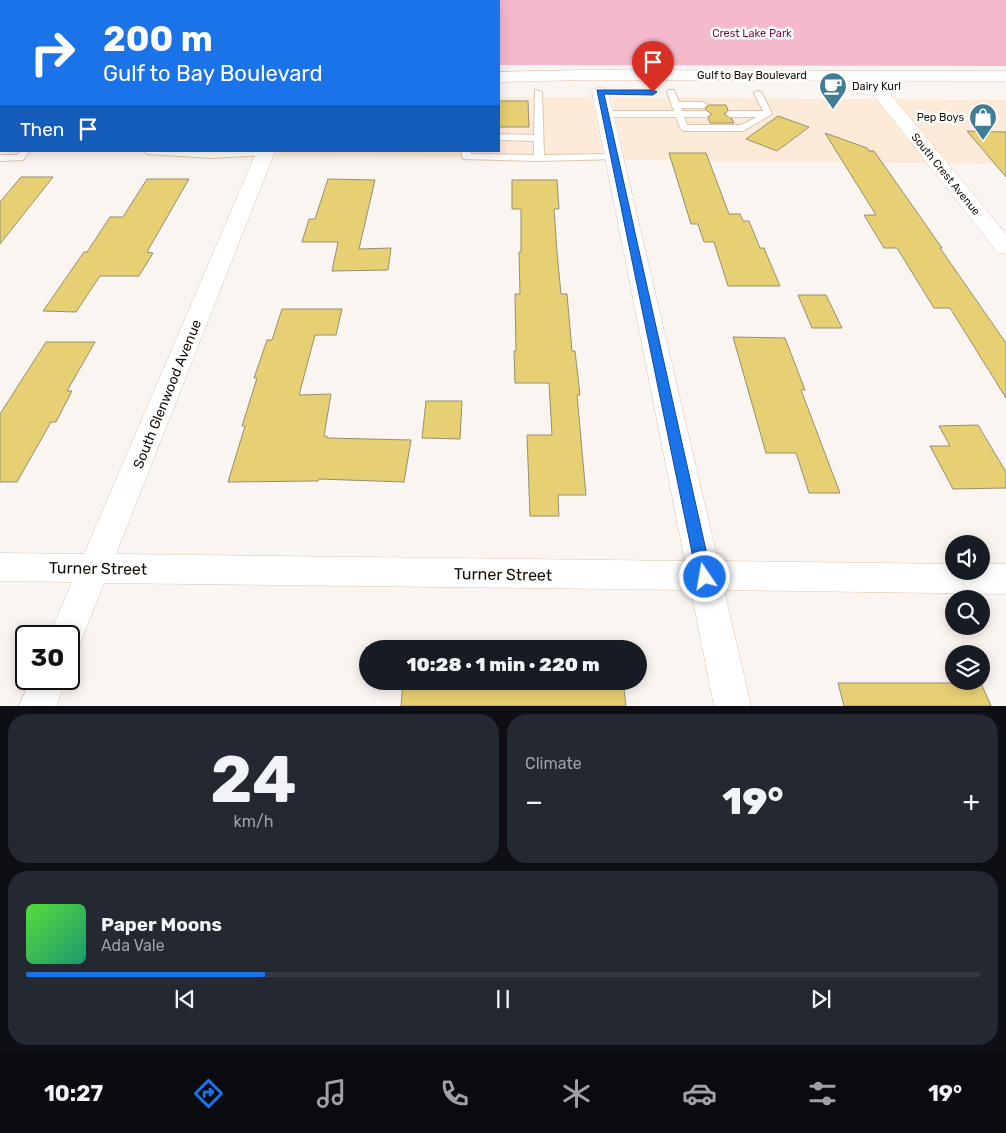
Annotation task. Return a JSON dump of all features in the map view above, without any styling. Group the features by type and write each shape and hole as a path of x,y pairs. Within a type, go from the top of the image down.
{"main road":[{"path":"500,72 595,94 608,85 622,82 671,82 704,75"},
{"name":"Gulf to Bay Boulevard","path":"500,77 595,94 704,75 864,84 1006,76"},
{"name":"Gulf to Bay Boulevard","path":"864,84 881,93 900,93"},
{"name":"Gulf to Bay Boulevard","path":"500,92 595,94 626,92"},
{"name":"Gulf to Bay Boulevard","path":"670,101 767,101"}],"street":[{"name":"South Crest Avenue","path":"881,93 1006,248"},
{"path":"595,94 614,157 733,706"},
{"name":"South Glenwood Avenue","path":"71,625 266,152"},
{"name":"Turner Street","path":"0,567 1006,580"},
{"path":"38,706 45,690"}],"lane":[{"path":"538,92 539,158"},
{"path":"595,94 670,101 705,110"},
{"path":"670,101 684,128 743,128 767,101"},
{"path":"500,138 539,138"},
{"path":"0,158 20,158 25,152"},
{"path":"164,152 211,155 266,152"},
{"path":"466,152 466,157 614,157"}],"shaded area":[{"path":"500,97 591,97 604,159 276,155 277,152 500,152"},
{"path":"611,97 876,99 927,163 625,160"},
{"path":"895,99 1006,100 1006,164 948,163"}],"green space":[{"name":"Crest Lake Park","path":"500,0 1006,0 1006,66 500,65"}],"building":[{"path":"500,101 528,101 529,127 500,127"},
{"path":"709,105 726,105 728,110 724,114 732,119 734,123 710,123 708,118 712,114 705,109"},
{"path":"778,116 809,127 777,151 746,139"},
{"name":"Pep Boys","path":"967,131 1006,132 1006,177"},
{"path":"825,133 867,148 869,151 874,151 942,248 940,248 1006,343 1006,398 950,308 934,308 897,248 884,248 864,215 876,215"},
{"path":"669,153 706,153 729,214 740,214 743,221 749,221 760,248 764,248 780,286 728,286 714,242 704,242 698,224 691,224"},
{"path":"21,177 53,177 0,244 0,202"},
{"path":"147,179 189,179 147,252 153,253 139,276 100,276 76,312 43,311 84,252 87,252 110,217 123,217"},
{"path":"328,179 375,180 359,249 391,248 388,270 332,271 338,242 302,242 309,219 315,219"},
{"path":"512,180 557,180 559,209 554,209 557,252 561,294 567,294 572,351 575,351 580,395 577,395 586,495 558,495 559,516 530,516 527,435 552,435 549,383 515,383 515,294 520,294 521,209 512,209"},
{"path":"798,295 826,295 842,328 812,328"},
{"path":"282,309 342,309 336,335 315,335 299,395 331,394 324,436 327,436 327,438 411,440 404,482 319,479 318,481 228,482 245,426 242,426 257,378 254,378 267,340 272,340"},
{"path":"733,337 785,338 805,390 801,390 840,493 809,493 796,453 766,453"},
{"path":"46,342 95,342 67,391 72,391 56,422 51,422 17,482 0,482 0,414"},
{"path":"426,401 462,401 460,439 422,438"},
{"path":"978,425 1006,472 1006,488 953,489 930,446 950,446 939,426"},
{"path":"838,683 945,683 945,690 984,690 991,706 844,706"},
{"path":"402,690 624,690 626,706 401,706"}],"place":[{"name":"Dairy Kurl","path":"833,110"},
{"name":"Pep Boys","path":"983,141"}],"route":[{"path":"653,92 600,92 705,577"}]}
